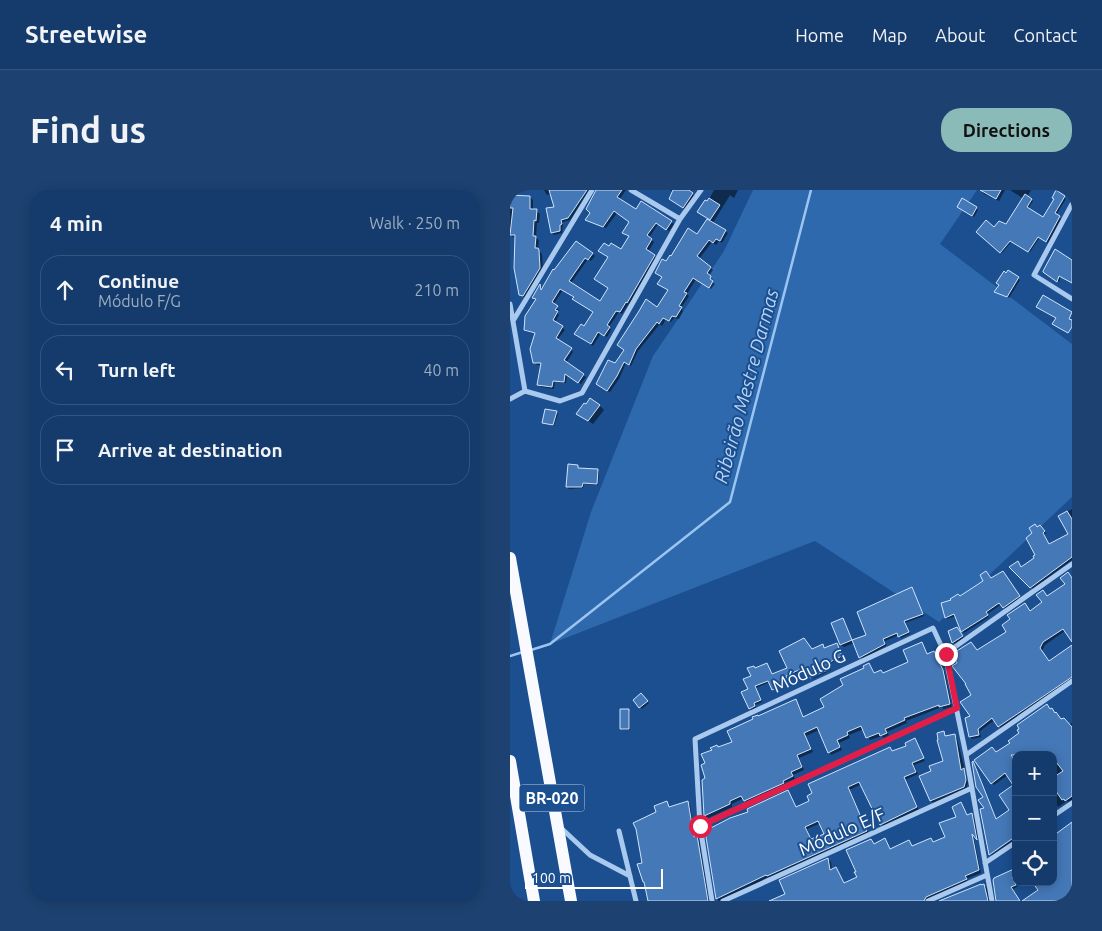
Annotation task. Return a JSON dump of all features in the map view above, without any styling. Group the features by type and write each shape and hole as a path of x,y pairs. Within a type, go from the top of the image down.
{"highway":[{"name":"BR-020","path":"510,558 571,901"},
{"name":"BR-020","path":"510,761 534,901"}],"street":[{"path":"513,321 592,190"},
{"path":"631,190 680,220"},
{"path":"510,399 525,391 560,401 582,393 680,220 701,190"},
{"path":"1072,204 1034,275 1072,299"},
{"path":"1066,214 1072,217"},
{"path":"510,304 525,391"},
{"path":"992,901 946,654 1072,564"},
{"name":"Módulo G","path":"700,826 695,738 933,628 946,654"},
{"path":"966,755 1072,681"},
{"path":"712,901 700,826 957,708"},
{"name":"Módulo E/F","path":"723,901 972,788"},
{"path":"1057,813 1072,803"},
{"path":"557,823 590,855 630,876"},
{"path":"620,831 636,901"},
{"path":"985,863 1012,845"},
{"path":"928,901 987,874"}],"shaded area":[{"path":"753,190 977,190 940,244 1072,344 1072,497 939,622 815,541 550,644 591,512 653,356 724,251"}],"building":[{"path":"549,190 587,190 568,218 561,220 560,231 551,233 546,208 554,207"},
{"path":"596,190 622,190 617,197 636,209 641,201 672,221 666,230 656,223 647,235 652,239 646,249 655,255 627,303 620,312 616,311 607,325 610,327 604,336 598,332 591,344 574,334 581,324 584,326 593,312 560,289 552,302 558,306 555,310 558,311 553,320 563,326 556,338 572,348 564,360 584,374 578,383 565,374 564,382 553,381 552,387 537,385 541,363 533,363 530,349 535,333 524,330 525,316 536,299 532,298 540,284 541,290 553,269 576,241 593,253 588,260 585,258 569,281 600,301 608,288 594,279 608,257 598,251 604,243 609,246 611,243 621,249 629,236 622,233 629,222 614,211 603,227 585,220 590,213 586,209"},
{"path":"673,190 689,190 693,193 683,208 669,199"},
{"path":"980,190 1001,190 996,199"},
{"path":"1056,190 1065,196 1055,213 1060,216 1046,242 1038,237 1028,252 1010,241 1000,253 976,232 986,220 994,227 999,221 1006,224 1025,194 1032,199 1027,207 1043,217 1054,199 1052,198"},
{"path":"510,195 530,196 530,209 537,209 533,236 536,236 535,248 539,250 540,268 523,296 519,295 514,268 515,235 510,235 513,208 510,208"},
{"path":"709,198 720,205 710,220 697,212 705,200 707,201"},
{"path":"962,198 977,207 972,216 957,207"},
{"path":"707,219 726,230 720,241 716,239 713,243 709,240 697,256 711,267 707,273 713,281 709,288 693,278 684,292 687,293 679,306 682,307 676,317 672,316 669,321 663,318 659,324 657,322 636,349 629,365 624,362 607,391 596,384 608,360 615,363 624,350 617,345 646,299 657,307 668,290 657,284 662,277 655,273 662,259 666,261 671,256 688,228 697,234"},
{"path":"1055,249 1072,260 1072,283 1059,276 1057,282 1043,272"},
{"path":"1008,270 1019,277 1007,297 994,292 999,285 996,283 1004,271 1006,273"},
{"path":"1043,295 1072,312 1069,319 1072,320 1072,327 1068,333 1052,324 1056,318 1036,307"},
{"path":"590,398 600,405 588,421 576,414"},
{"path":"545,409 557,411 553,425 542,423"},
{"path":"568,464 578,465 578,468 598,469 597,484 583,483 582,487 566,487"},
{"path":"1067,511 1072,519 1072,557 1030,588 1009,567 1018,561 1021,567 1034,558 1033,556 1035,555 1026,538 1032,533 1029,528 1035,524 1037,527 1040,525 1045,531 1043,533 1049,544 1068,534 1058,516"},
{"path":"986,571 991,578 1003,571 1020,596 1003,608 999,603 986,612 988,615 961,632 954,614 945,618 941,603 951,600 958,594 960,596 983,581 980,575"},
{"path":"1068,572 1072,578 1072,642 1063,629 1043,642 1040,648 1049,661 1072,645 1072,677 998,727 992,718 978,729 979,735 969,737 965,718 970,716 960,702 971,695 966,684 952,666 957,663 954,656 955,652 971,642 977,650 1006,632 1002,625 1010,619 1007,615 1025,603 1030,611 1042,602 1036,595 1043,590 1047,596 1065,584 1060,578"},
{"path":"912,587 923,614 904,621 909,632 898,637 897,633 883,639 885,644 859,658 852,640 866,635 857,612"},
{"path":"843,618 852,640 840,645 831,623"},
{"path":"957,627 963,636 952,643 948,631"},
{"path":"804,638 812,649 823,644 824,648 837,643 842,656 828,663 830,669 810,678 805,667 786,676 789,683 772,690 768,681 755,686 761,700 754,703 755,706 749,709 741,692 748,689 743,679 751,676 747,668 754,666 755,668 767,663 772,674 787,668 779,651"},
{"path":"922,642 927,654 934,651 943,670 950,704 939,707 939,705 904,718 905,720 885,729 887,733 880,736 879,733 866,738 861,726 847,732 848,735 837,740 840,747 828,753 817,727 804,733 811,749 797,755 802,767 791,772 793,776 783,781 784,783 744,801 741,796 730,801 730,804 704,816 702,780 705,778 701,765 705,763 701,754 712,750 710,748 717,745 718,747 732,742 727,731 753,719 752,717 796,699 803,717 824,707 820,699 843,685 840,679 864,668 863,666 869,663 874,673 881,670 883,673 908,662 903,650"},
{"path":"641,693 648,701 639,708 633,700"},
{"path":"1047,704 1050,709 1052,708 1061,719 1064,718 1072,727 1072,796 1065,801 1057,793 1057,775 1063,771 1057,763 1057,751 1012,751 1012,784 1005,773 991,784 974,760 992,747 996,752 1010,743 1008,741 1019,733 1017,725"},
{"path":"620,709 629,709 629,729 620,729"},
{"path":"944,731 945,736 955,734 961,770 964,768 966,780 964,787 930,801 919,776 931,771 929,766 943,761 937,733"},
{"path":"915,738 924,758 912,763 916,772 904,777 917,807 880,825 859,782 848,787 867,831 716,899 705,831 730,818 748,812 747,809 788,790 796,807 809,801 807,796 812,793 808,784 890,747 892,751 906,746 905,743","holes":["818,821 824,834 811,839 805,827"]},
{"path":"973,761 996,819 1009,810 999,795 1012,786 1012,839 989,855 980,809 984,808 978,800 983,797 976,787"},
{"path":"667,801 669,807 688,801 694,837 697,835 708,901 648,901 644,882 637,864 642,863 636,829 633,823 656,812 654,806"},
{"path":"961,802 967,815 972,813 977,840 972,834 979,870 965,876 967,879 926,897 924,901 769,901 785,894 779,880 828,858 830,870 836,867 844,883 857,877 846,850 871,839 874,844 885,838 890,849 909,840 912,846 931,838 933,842 945,837 939,823 956,817 952,807"},
{"path":"1072,822 1072,894 1062,901 1022,901 1038,890 1035,886 1057,886 1057,833"},
{"path":"1012,870 1014,886 1011,887 1020,901 996,901 994,878"},
{"path":"984,884 988,901 939,901"}],"waterway":[{"name":"Ribeirão Mestre Darmas","path":"531,650 550,644 730,502 811,190"},
{"name":"Ribeirão Mestre Darmas","path":"510,656 523,652"}],"route":[{"path":"700,826 957,708 946,654"}]}
